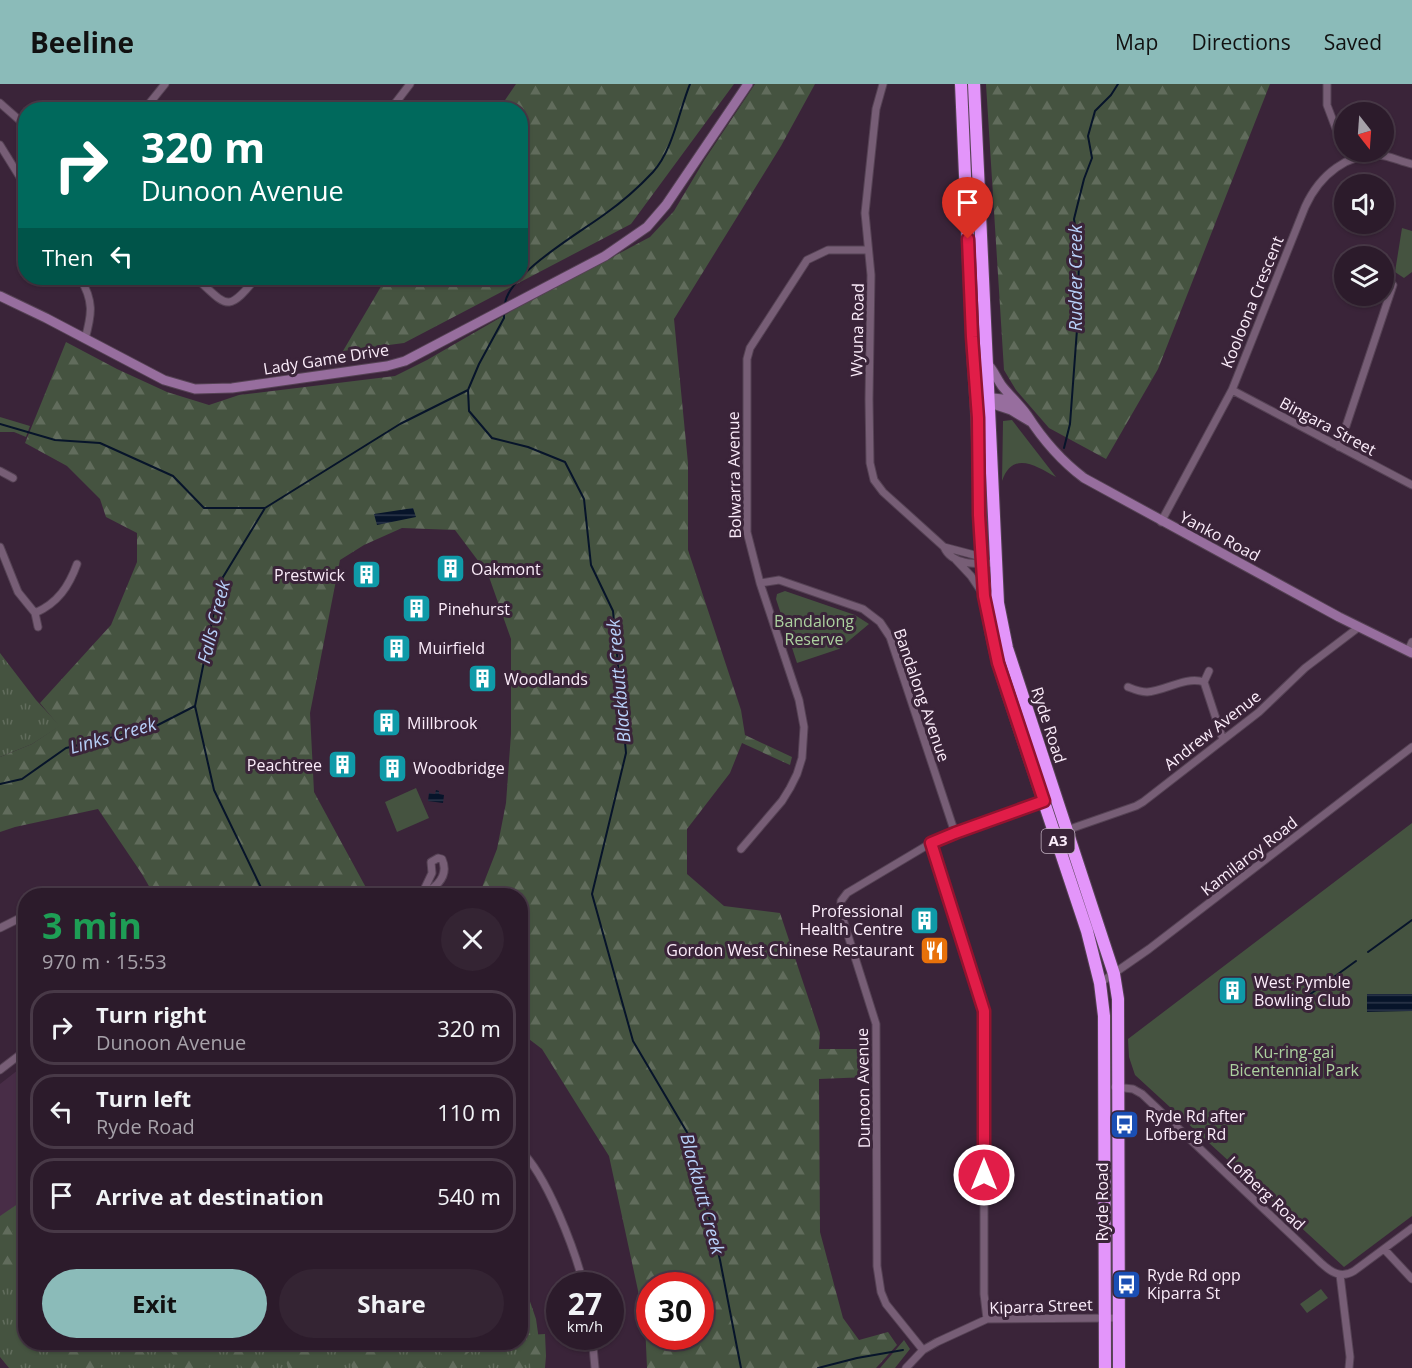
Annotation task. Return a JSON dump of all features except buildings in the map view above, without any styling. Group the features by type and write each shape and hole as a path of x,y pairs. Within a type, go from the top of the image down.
{"highway":[{"name":"Ryde Road","path":"961,84 972,337 985,399 998,603 1007,648 1114,974 1119,1013 1119,1368"},
{"name":"Ryde Road","path":"974,84 987,363 982,560 984,596 998,663 1087,931 1100,982 1104,1016 1105,1368"}],"main road":[{"name":"Lady Game Drive","path":"0,297 164,380 195,389 213,390 405,361 494,312 604,256 647,227 666,205 748,84"},
{"name":"Yanko Road","path":"987,363 1051,449 1068,466 1093,484 1359,627 1411,649"},
{"path":"985,399 1019,406"},
{"name":"Yanko Road","path":"985,399 1031,422"}],"street":[{"path":"150,102 165,84"},
{"path":"396,102 410,84"},
{"name":"Wyuna Road","path":"883,84 876,109 865,213 871,275 869,399 872,471 878,487 945,547 995,563"},
{"path":"1327,84 1325,93 1327,105 1334,124"},
{"path":"1,105 18,119"},
{"path":"0,145 18,174"},
{"name":"Kooloona Crescent","path":"1394,159 1412,164"},
{"name":"Kooloona Crescent","path":"1161,522 1232,390 1310,195 1319,181 1345,162"},
{"name":"Bolwarra Avenue","path":"741,849 782,801 790,788 797,774 804,742 799,700 760,583 747,532 747,359 750,348 807,260 828,250 868,250"},
{"path":"84,285 91,307 85,339"},
{"path":"204,285 220,299 232,302 239,299 250,285"},
{"path":"1339,447 1386,306"},
{"name":"Bingara Street","path":"1232,390 1412,485"},
{"path":"0,471 13,478"},
{"path":"0,547 18,592 35,613 38,627"},
{"name":"Wyuna Road","path":"945,547 947,553 956,559 971,576 984,596"},
{"name":"Wyuna Road","path":"956,559 982,560"},
{"path":"35,613 44,609 64,593 77,564"},
{"name":"Bandalong Avenue","path":"760,583 779,580 863,609 880,622 890,637 955,833"},
{"name":"Andrew Avenue","path":"1067,830 1136,806 1259,712 1305,668 1359,627"},
{"path":"1209,671 1204,682 1223,740"},
{"path":"1128,687 1147,692 1189,681 1204,682"},
{"name":"Kamilaroy Road","path":"1100,982 1114,974 1412,747"},
{"name":"Dunoon Avenue","path":"923,1350 886,1304 881,1292 877,1266 876,1024 840,907 841,901 847,893 931,843 1044,801"},
{"path":"931,843 984,1011 984,1294 987,1319"},
{"path":"424,888 432,873 431,862 438,858 442,859 445,871 432,888"},
{"path":"0,928 18,919"},
{"path":"0,1070 18,1056"},
{"name":"Lofberg Road","path":"1104,1088 1133,1089 1142,1094 1321,1263 1330,1271 1340,1275"},
{"path":"528,1159 543,1180 574,1252 580,1272"},
{"path":"1349,1368 1350,1357 1340,1275 1354,1271 1412,1228"},
{"path":"1384,1249 1412,1279"},
{"name":"Kiparra Street","path":"906,1368 923,1350 951,1334 987,1319 1119,1318"},
{"path":"593,1350 595,1368"}],"shaded area":[{"path":"18,1070 18,1209 0,1223 0,1084"}],"green space":[{"path":"516,84 734,84 631,224 528,278 528,102 504,102"},
{"path":"755,84 815,84 781,146 674,319 688,463 688,550 741,710 745,735 792,757 790,765 742,743 730,773 687,829 687,874 724,906 780,913 820,1033 819,1049 867,1049 868,1077 819,1079 820,1232 843,1318 859,1340 888,1332 897,1345 876,1368 647,1368 646,1350 714,1350 714,1272 636,1272 636,1281 609,1156 542,1049 528,1038 528,888 482,888 497,849 506,803 511,734 511,639 488,574 455,530 402,528 364,545 340,560 310,713 314,792 366,888 150,888 98,809 0,832 0,757 32,744 59,726 40,703 111,625 137,562 137,533 106,517 100,499 67,466 25,443 66,342 167,392 209,405 239,395 395,376 650,237 674,211 705,159"},
{"path":"986,84 1270,84 1158,369 1106,459 1049,428 1016,390 1004,370"},
{"path":"1402,228 1412,231 1412,272 1404,278 1395,272"},
{"path":"382,285 515,285 404,343 343,351"},
{"path":"0,417 30,426 26,437 14,432 0,432"},
{"path":"1012,420 1056,477 1033,465 1019,463 1007,471 1002,481 1003,421"},
{"name":"Bandalong Reserve","path":"785,591 855,615 869,624 839,649 797,663 776,599 777,594"},
{"path":"0,653 36,700 60,726 32,744 0,757"},
{"path":"416,788 429,818 397,832 385,802"},
{"name":"Ku-ring-gai Bicentennial Park","path":"1412,823 1412,1216 1344,1267 1135,1075 1129,1057 1128,1039"},
{"path":"18,1204 18,1223 12,1232 18,1243 18,1281 9,1268 0,1268 0,1216"},
{"path":"18,1208 18,1350 528,1350 528,1296 536,1319 543,1368 9,1368 0,1357 0,1222"},
{"path":"1321,1289 1328,1298 1307,1313 1300,1304"},
{"path":"545,1334 545,1368 531,1368 526,1350 528,1350 528,1335"},
{"path":"904,1340 910,1349 895,1368 880,1368"},
{"path":"64,1350 88,1350 102,1368 77,1368"},
{"path":"122,1350 142,1350 154,1368 135,1368"},
{"path":"170,1350 196,1350 209,1368 182,1368"},
{"path":"228,1350 249,1350 261,1368 243,1368"},
{"path":"283,1350 310,1350 317,1368 288,1368"},
{"path":"348,1350 384,1350 394,1368 352,1368"},
{"path":"410,1350 425,1350 422,1355 428,1367 412,1368 409,1365"},
{"path":"441,1350 472,1350 460,1363 461,1368 446,1368"},
{"path":"518,1357 525,1368 507,1368 513,1358"}],"water":[{"path":"413,508 416,517 377,525 374,514"},
{"path":"436,790 439,794 444,795 443,803 428,801 429,793 435,794"},
{"path":"1367,994 1412,994 1412,1011 1367,1012"}],"waterway":[{"name":"Blackbutt Creek","path":"528,271 547,254 618,204 653,172 671,142 690,84"},
{"name":"Rudder Creek","path":"1064,448 1070,424 1078,316 1079,251 1074,219 1092,158 1088,136 1095,111 1111,95 1118,84"},
{"name":"Blackbutt Creek","path":"505,304 509,292 515,285"},
{"name":"Blackbutt Creek","path":"504,312 504,318 468,390 469,411 492,438 528,447 565,462 584,499 591,565 613,611 626,753 592,894 633,1041 688,1134 720,1260 741,1368"},
{"name":"Falls Creek","path":"261,888 214,790 195,706 220,582 265,508 400,424 468,390"},
{"path":"0,424 55,440 100,443 173,476 204,508 265,508"},
{"name":"Links Creek","path":"0,784 22,779 66,748 152,728 195,706"},
{"path":"1368,952 1412,920"},
{"path":"1294,1006 1356,961"},
{"path":"818,1368 903,1350"}],"place":[{"name":"Oakmont","path":"450,569"},
{"name":"Prestwick","path":"366,575"},
{"name":"Pinehurst","path":"417,609"},
{"name":"Muirfield","path":"397,648"},
{"name":"Woodlands","path":"483,679"},
{"name":"Millbrook","path":"386,723"},
{"name":"Peachtree","path":"343,765"},
{"name":"Woodbridge","path":"392,768"},
{"name":"Professional Health Centre","path":"924,920"},
{"name":"Gordon West Chinese Restaurant","path":"935,950"},
{"name":"West Pymble Bowling Club","path":"1233,991"},
{"name":"Ryde Rd after Lofberg Rd","path":"1124,1125"},
{"name":"Ryde Rd opp Kiparra St","path":"1126,1284"}],"route":[{"path":"968,239 978,418 979,515 984,596 998,663 1044,801 931,843 984,1011 984,1175"}]}
